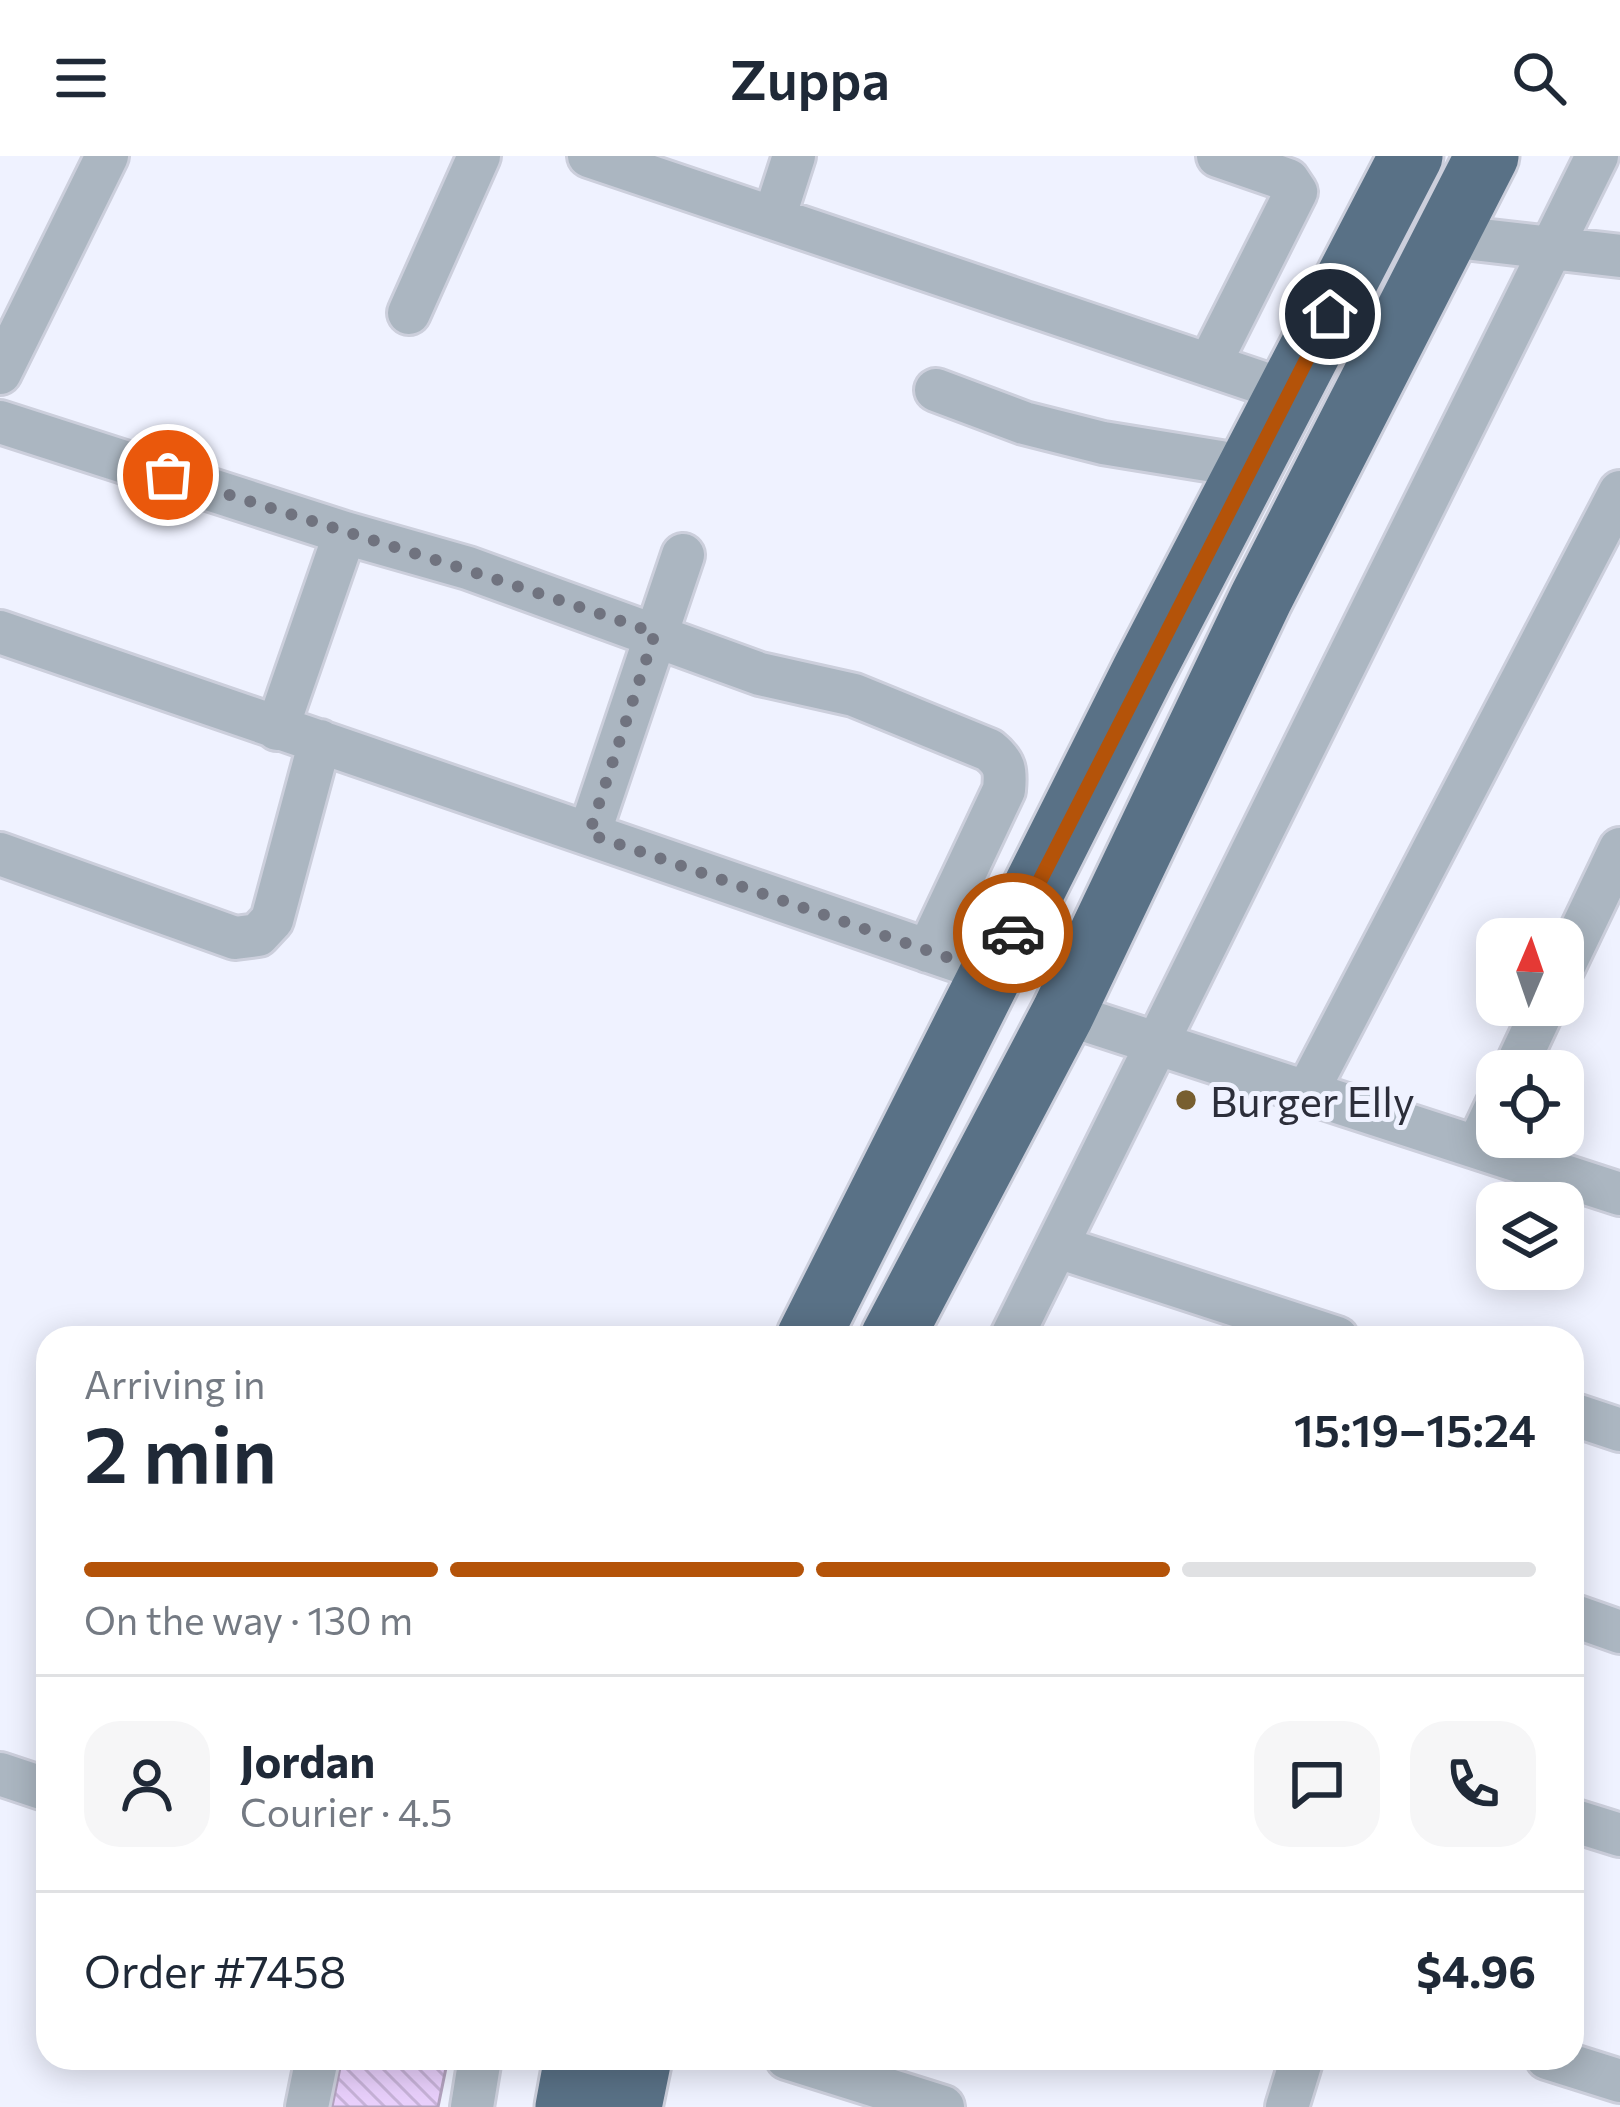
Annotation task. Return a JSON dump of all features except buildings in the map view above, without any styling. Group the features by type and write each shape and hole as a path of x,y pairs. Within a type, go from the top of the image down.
{"highway":[{"path":"814,1326 1411,156"},
{"path":"898,1326 1063,1013 1261,598 1487,156"},
{"path":"567,2107 574,2070"},
{"path":"630,2107 638,2070"}],"street":[{"path":"0,373 107,156"},
{"path":"410,313 479,156"},
{"path":"589,156 1289,392"},
{"path":"774,218 794,156"},
{"path":"1209,365 1296,192 1288,180 1218,156"},
{"path":"1017,1326 1597,156"},
{"path":"1447,236 1620,256"},
{"path":"936,390 1024,423 1103,443 1251,467"},
{"path":"0,422 468,568 760,674 854,695 989,750 1006,771 1004,790 928,950"},
{"path":"1307,1092 1620,492"},
{"path":"277,729 345,533"},
{"path":"589,834 683,555"},
{"path":"0,632 993,973"},
{"path":"0,854 235,938 258,934 272,920 320,741"},
{"path":"1584,924 1620,849"},
{"path":"1063,1013 1476,1148"},
{"path":"1511,1158 1618,1189"},
{"path":"1058,1247 1300,1326"},
{"path":"1584,1418 1620,1430"},
{"path":"1584,1623 1620,1632"},
{"path":"0,1774 36,1786"},
{"path":"1584,1824 1620,1835"},
{"path":"307,2107 315,2070"},
{"path":"472,2107 478,2070"},
{"path":"865,2070 904,2076 943,2107"},
{"path":"1286,2107 1298,2070"},
{"path":"1584,2070 1620,2081"}],"way so far":[{"path":"168,475 468,568 655,633 589,834 993,973 1013,933"}],"place":[{"name":"Burger Elly","path":"1186,1100"}],"route":[{"path":"1013,933 1330,314"}]}
